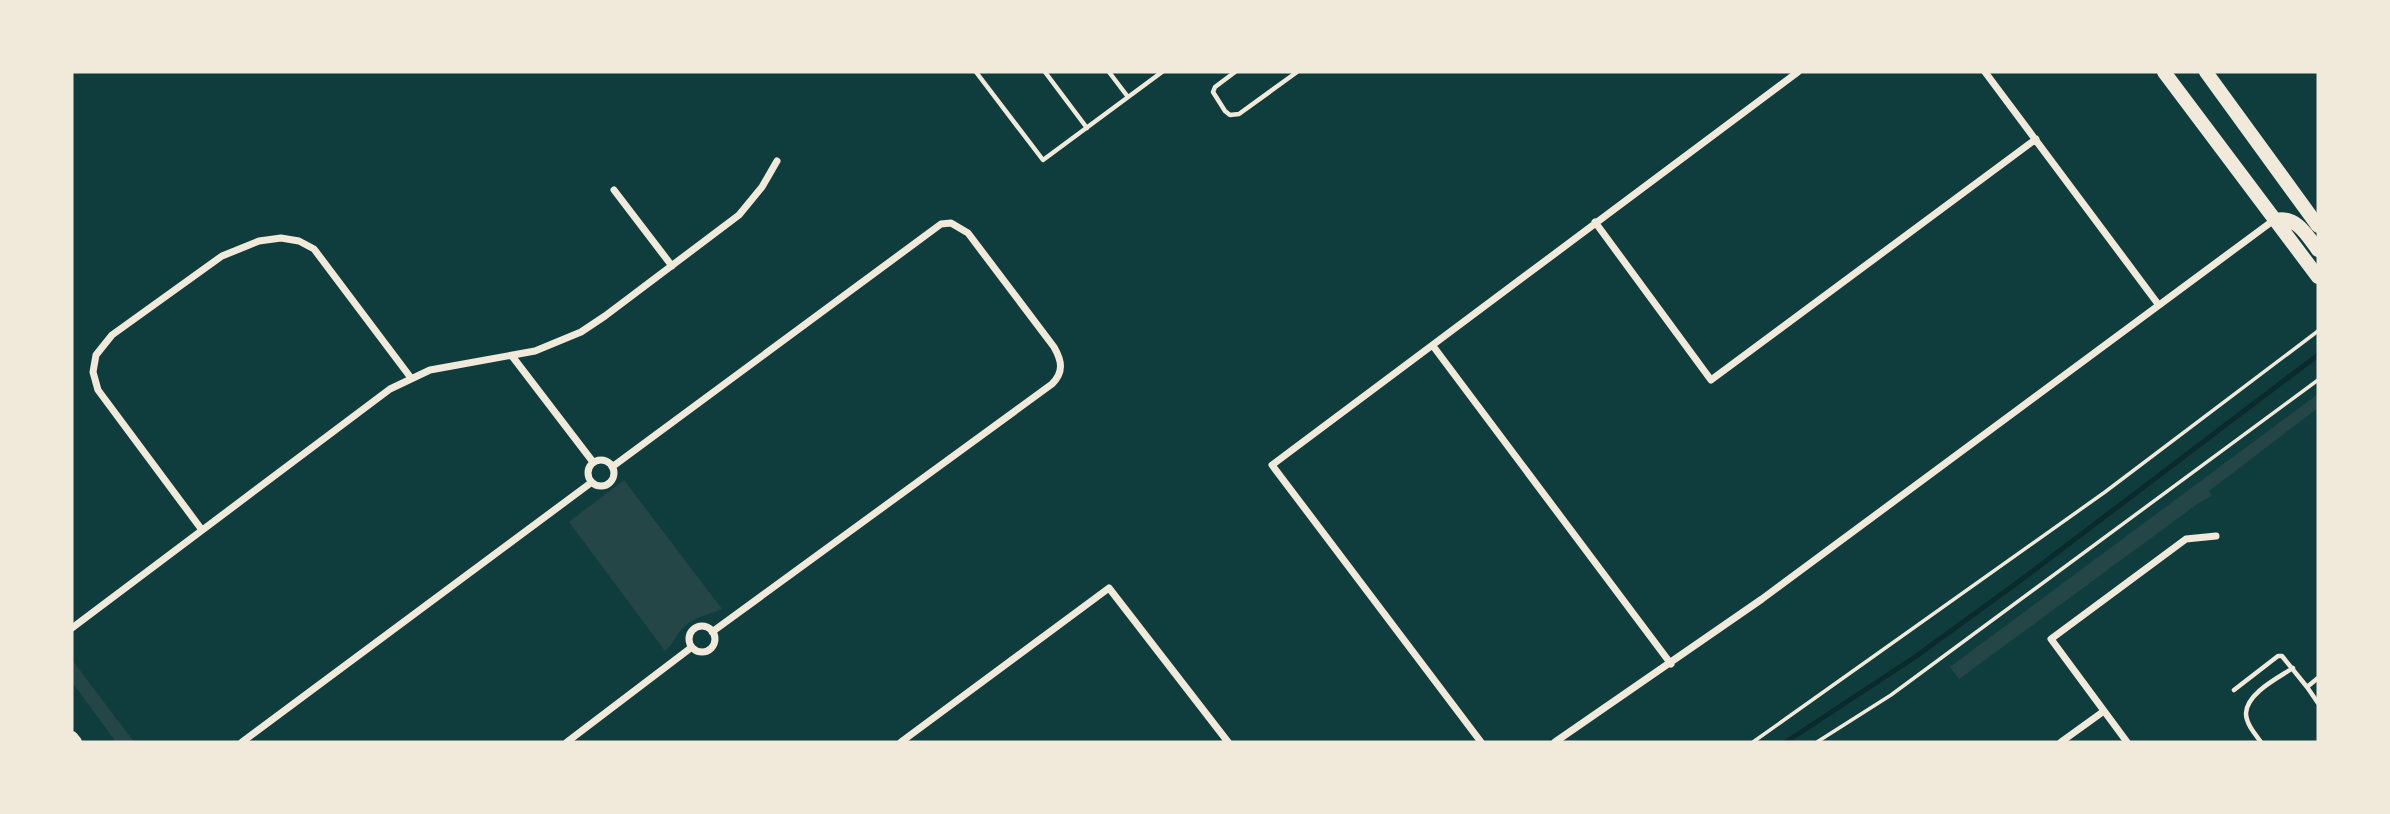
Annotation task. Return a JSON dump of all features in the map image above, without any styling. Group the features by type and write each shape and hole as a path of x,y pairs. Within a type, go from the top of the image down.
{"main road":[{"path":"2164,72 2318,277"},
{"path":"2206,72 2318,226"},
{"path":"2275,220 2281,218 2295,223 2318,250"}],"street":[{"path":"1481,742 1272,465 1798,72"},
{"path":"1985,72 2158,304"},
{"path":"1595,222 1711,380 2036,139"},
{"path":"72,628 390,389 411,378 453,365 512,356 556,344 581,332 739,215 757,195 777,161"},
{"path":"614,190 672,266"},
{"path":"1555,742 1762,599 2275,220"},
{"path":"612,467 942,223 951,223 968,233 1054,347 1062,367 1059,377 1052,384 712,632"},
{"path":"202,530 98,390 93,372 96,355 112,335 222,256 259,241 281,238 299,241 314,249 411,378"},
{"path":"1433,346 1671,664"},
{"path":"512,356 593,462"},
{"path":"605,460 612,467 613,477 608,483 601,485 592,482 588,473 593,462 605,460"},
{"path":"242,742 592,482"},
{"path":"2127,742 2051,639 2186,538 2216,536"},
{"path":"901,742 1109,588 1228,742"},
{"path":"702,626 712,632 714,643 709,649 698,651 692,647 689,640 694,629 702,626"},
{"path":"566,742 692,647"},
{"path":"2061,742 2104,711"},
{"path":"72,737 76,742"}],"lane":[{"path":"976,72 1043,160 1162,72"},
{"path":"1045,72 1087,128"},
{"path":"1110,72 1128,97"},
{"path":"1235,72 1215,87 1213,93 1230,115 1238,114 1297,72"},
{"path":"2234,690 2277,656 2282,656 2318,702"},
{"path":"2261,742 2249,726 2246,714 2249,705 2258,693 2293,668"},
{"path":"2306,687 2318,678"}],"path":[{"path":"1753,742 2105,492 2318,331"},
{"path":"1817,742 1891,695 2318,380"}],"shaded area":[{"path":"2318,394 2318,408 2209,491 2212,496 2200,502 1959,679 1950,667"},
{"path":"624,480 722,609 686,625 665,651 569,522"},
{"path":"72,660 134,742 116,742 72,682"}],"waterway":[{"path":"1786,742 1915,657 2021,580 2318,355"}]}
